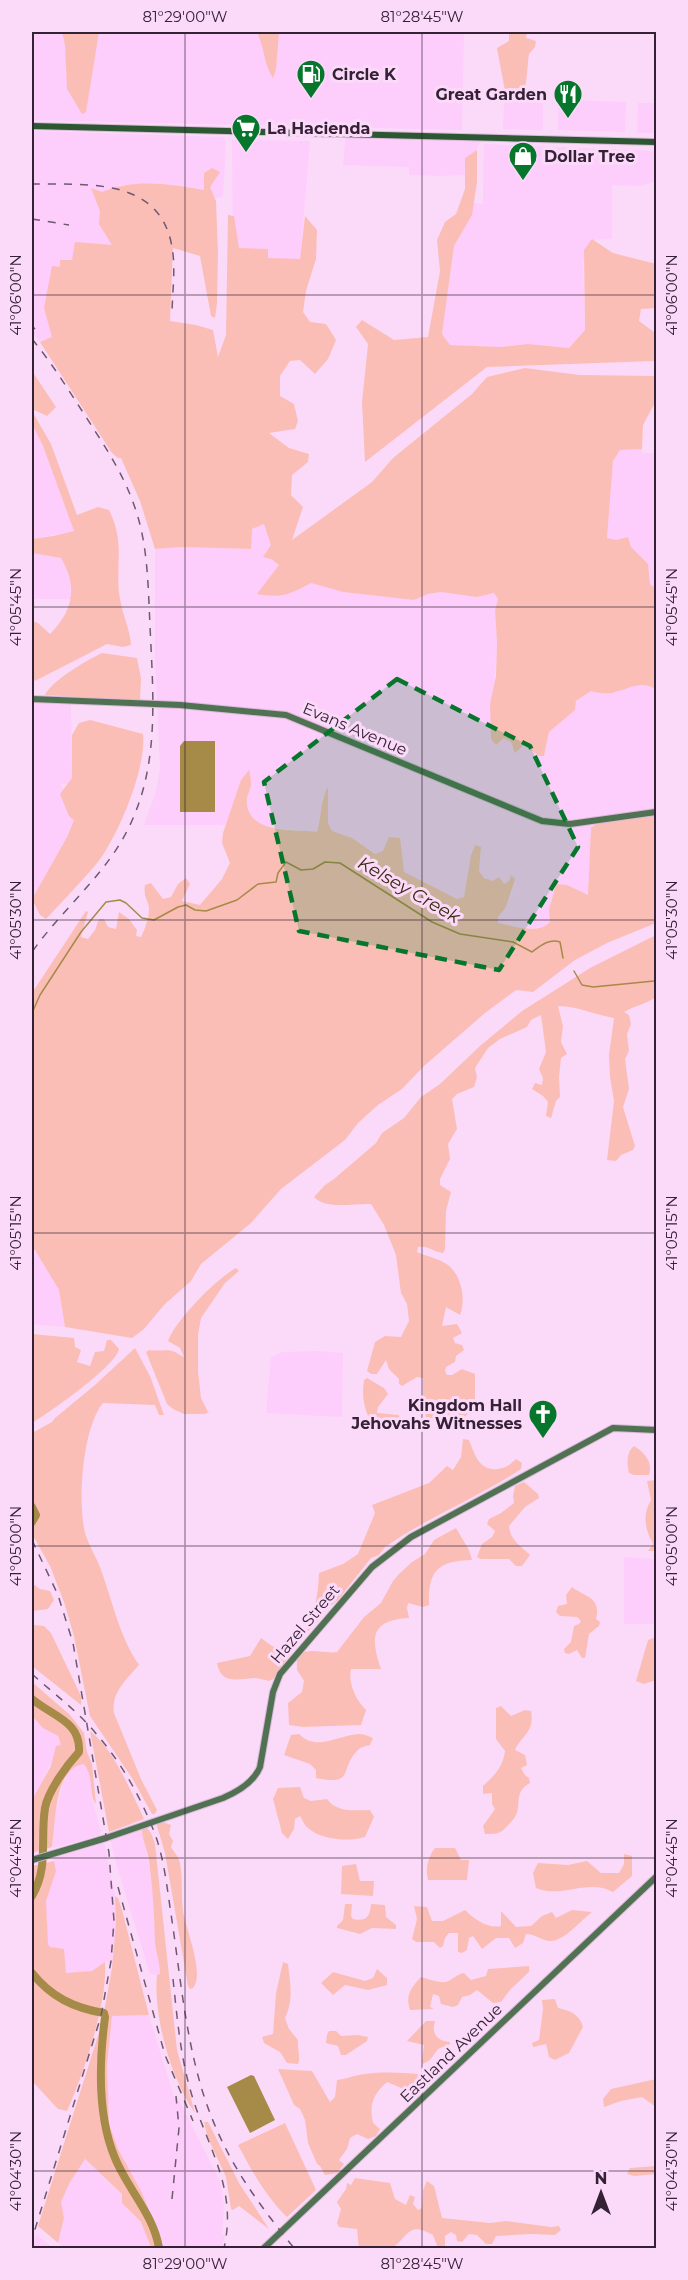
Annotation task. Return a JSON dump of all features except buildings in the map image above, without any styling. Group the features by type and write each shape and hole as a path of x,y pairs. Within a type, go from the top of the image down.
{"main road":[{"path":"32,126 657,142"}],"street":[{"name":"Evans Avenue","path":"32,699 180,705 286,715 526,816 547,822 570,824 657,812"},
{"name":"Hazel Street","path":"32,1860 106,1838 223,1798 238,1790 255,1777 260,1767 273,1692 278,1678 290,1660 372,1567 411,1538 613,1428 657,1430"},
{"name":"Eastland Avenue","path":"264,2248 657,1877"}],"highlighted area":[{"path":"397,679 530,746 578,847 499,970 299,931 264,782"}],"shaded area":[{"path":"32,32 464,32 462,130 32,120"},
{"path":"62,32 99,32 86,112 82,114 67,89 65,45"},
{"path":"257,32 279,32 276,69 273,78 267,66"},
{"path":"509,32 527,32 526,38 536,41 535,47 529,54 524,92 516,100 504,101 505,91 497,48 509,41"},
{"path":"543,100 543,130 503,129 504,101"},
{"path":"569,100 626,102 625,132 558,130 558,109"},
{"path":"638,103 656,103 656,133 637,133"},
{"path":"32,131 224,137 226,143 223,197 215,198 210,187 205,190 162,184 118,185 136,219 74,328 40,342 32,333"},
{"path":"346,134 481,138 477,150 465,158 465,175 440,176 409,175 409,167 343,165"},
{"path":"232,140 310,141 300,260 268,258 268,249 233,248"},
{"path":"484,144 656,151 656,181 640,186 612,185 612,239 592,240 583,263 585,330 569,348 528,344 501,347 450,345 442,334 454,246 472,215 473,203 483,204"},
{"path":"477,150 477,182 472,215 454,246 442,334 450,345 501,347 528,344 569,348 585,330 584,250 592,239 613,253 656,264 656,308 641,309 639,321 654,332 654,361 487,367 365,462 362,402 368,344 356,327 362,320 394,340 428,337 440,271 437,240 445,222 456,214 465,189 465,158"},
{"path":"212,168 220,172 210,187 216,201 218,254 215,318 211,316 200,256 173,248 170,321 213,330 218,357 226,335 228,215 234,216 239,248 268,249 268,258 300,259 305,216 317,230 316,259 306,291 303,312 310,322 326,324 336,340 328,359 315,374 300,360 290,361 280,376 280,396 294,404 298,421 295,429 269,433 289,448 309,454 308,462 292,475 291,495 303,507 292,540 372,482 393,458 472,394 487,377 525,368 580,375 656,376 656,401 643,425 642,449 620,450 613,461 607,538 616,540 628,537 631,547 648,564 650,584 656,589 656,689 640,685 609,693 591,691 576,701 575,710 549,732 544,756 539,756 524,745 515,753 511,742 504,738 496,745 491,739 490,704 496,676 495,610 498,599 494,593 477,597 441,592 414,600 343,592 311,583 285,594 273,596 257,594 279,565 263,557 271,545 264,524 252,529 251,549 181,547 155,549 140,501 121,458 112,453 40,342 52,337 44,308 52,266 60,267 60,260 72,260 75,242 112,245 99,224 100,211 91,188 102,192 127,185 153,184 204,190 204,173"},
{"path":"32,371 56,407 47,416 32,409"},
{"path":"32,411 51,444 77,515 98,507 109,510 119,546 119,592 131,645 123,647 107,644 35,681 32,676 32,621 38,623 50,634 64,616 71,598 71,589 70,579 61,558 32,553 32,539 74,531 43,446 32,424"},
{"path":"32,424 43,446 74,531 32,539"},
{"path":"642,449 643,453 656,453 656,589 650,584 650,572 643,559 631,547 628,537 616,540 607,538 613,461 619,450"},
{"path":"265,524 271,545 271,559 279,565 258,594 297,591 311,583 343,592 414,600 441,592 477,597 494,593 498,598 495,610 497,642 494,690 490,704 499,741 504,737 511,742 512,748 524,745 539,756 546,750 549,732 575,710 576,702 591,691 606,694 634,685 645,685 656,689 656,812 591,821 588,896 556,884 549,910 550,922 546,926 527,929 498,924 498,917 506,907 513,889 509,881 504,884 484,878 479,871 481,851 475,845 471,855 464,897 457,899 404,872 400,845 375,854 352,838 332,831 328,823 328,788 322,798 322,814 317,832 266,827 258,823 250,814 247,802 251,785 235,801 227,825 144,825 156,791 160,769 155,654 155,549 181,547 250,549 252,529"},
{"path":"32,553 61,558 67,568 71,599 32,599"},
{"path":"102,653 137,658 141,678 140,701 45,695 62,677"},
{"path":"32,703 71,705 72,778 69,784 61,784 64,791 60,794 74,820 32,899"},
{"path":"90,720 143,734 140,766 120,824 102,856 46,919 40,915 32,899 74,820 69,816 60,794 72,778 72,735 79,723"},
{"path":"184,741 215,741 215,812 180,812 180,746"},
{"path":"249,770 251,785 247,804 250,814 265,826 317,832 328,787 328,823 332,831 352,838 375,854 383,851 389,837 400,838 404,872 457,899 464,897 471,855 475,845 481,847 479,871 484,878 493,881 499,877 504,884 509,881 511,875 515,879 506,907 498,917 498,923 526,929 539,928 550,922 549,910 556,884 567,885 588,895 591,827 599,823 656,813 656,923 607,943 575,960 533,992 516,990 485,1013 424,1066 402,1089 378,1105 358,1123 345,1140 281,1189 251,1223 201,1264 191,1281 164,1305 144,1329 132,1338 65,1327 59,1290 32,1248 32,993 86,911 88,912 81,937 88,939 99,919 104,919 108,927 116,929 119,912 129,919 137,930 136,936 141,937 149,912 145,885 151,883 163,899 171,897 178,884 186,878 190,884 182,901 200,905 222,879 230,863 222,843 223,833 241,780"},
{"path":"656,935 656,997 624,1012 629,1015 631,1024 627,1034 629,1051 625,1059 629,1089 623,1107 635,1146 633,1150 621,1155 616,1161 607,1160 614,1101 609,1055 614,1018 573,1007 558,1006 563,1026 561,1042 567,1054 561,1058 560,1097 556,1101 551,1118 546,1116 548,1102 532,1089 535,1083 542,1085 543,1078 539,1069 546,1052 541,1015 531,1020 527,1027 500,1039 488,1048 475,1068 477,1077 474,1087 457,1094 452,1099 457,1129 448,1144 450,1159 440,1179 440,1185 451,1192 446,1211 445,1249 443,1253 418,1247 417,1252 448,1265 460,1282 463,1302 460,1315 446,1307 442,1326 457,1324 462,1333 453,1338 455,1343 462,1345 464,1350 456,1356 455,1362 446,1367 445,1371 447,1375 452,1375 462,1369 475,1374 475,1406 462,1420 426,1418 423,1378 417,1377 402,1386 399,1384 399,1379 389,1369 386,1360 377,1374 367,1371 375,1342 385,1336 401,1337 409,1321 407,1304 401,1293 396,1255 384,1225 371,1204 333,1205 314,1197 325,1185 376,1143 382,1133 404,1118 421,1097 440,1084 522,1011 590,968"},
{"path":"32,1248 49,1270 59,1290 65,1327 32,1324"},
{"path":"236,1268 239,1271 225,1283 201,1318 198,1335 198,1371 201,1398 210,1412 184,1414 167,1404 146,1352 169,1350 184,1357 180,1348 168,1341 172,1333 197,1301"},
{"path":"32,1334 74,1338 75,1347 81,1350 77,1362 90,1366 95,1352 104,1351 107,1340 111,1340 119,1349 115,1357 95,1377 32,1423"},
{"path":"135,1348 150,1376 164,1415 159,1415 155,1405 103,1403 96,1414 87,1445 82,1481 82,1515 87,1538 100,1567 121,1630 139,1665 117,1693 114,1713 141,1779 157,1810 155,1814 152,1814 132,1778 90,1716 74,1636 64,1602 50,1566 32,1534 32,1433 52,1422"},
{"path":"282,1352 343,1353 342,1417 266,1413 271,1358"},
{"path":"367,1378 384,1388 388,1394 378,1407 377,1413 399,1415 400,1419 369,1418 363,1395 364,1380"},
{"path":"463,1439 469,1440 482,1465 492,1469 501,1468 508,1466 516,1459 522,1463 521,1469 385,1547 379,1555 371,1558 338,1600 325,1610 323,1616 302,1638 315,1606 319,1573 343,1564 358,1554 375,1513 372,1505 429,1483 447,1466 453,1470 461,1457"},
{"path":"634,1446 647,1458 650,1466 649,1475 629,1473 628,1455"},
{"path":"656,1480 656,1551 648,1551 653,1544 646,1522 646,1511 651,1500 647,1481"},
{"path":"524,1482 538,1494 539,1498 525,1507 509,1526 514,1539 530,1555 522,1566 516,1566 509,1559 477,1557 482,1544 492,1537 495,1531 487,1524 489,1519 514,1503 515,1486"},
{"path":"456,1528 472,1560 443,1565 433,1576 429,1605 423,1607 408,1603 409,1618 396,1619 381,1627 375,1639 375,1648 381,1669 351,1669 350,1675 354,1691 366,1710 361,1725 303,1727 289,1725 288,1703 302,1692 304,1681 297,1670 297,1655 312,1651 337,1652 364,1617 381,1603 399,1574 425,1554 434,1540"},
{"path":"624,1557 656,1559 656,1624 624,1624"},
{"path":"32,1580 33,1584 40,1589 50,1591 54,1600 48,1609 32,1611"},
{"path":"572,1587 595,1602 596,1619 600,1622 599,1626 589,1634 585,1658 582,1658 577,1650 569,1654 565,1653 564,1649 571,1642 574,1626 581,1621 577,1617 560,1616 556,1612 558,1606 567,1604 566,1595"},
{"path":"32,1626 44,1626 51,1633 81,1696 81,1705 32,1666"},
{"path":"261,1638 272,1646 291,1653 273,1679 269,1681 254,1678 231,1679 222,1675 217,1663 250,1656"},
{"path":"654,1638 656,1680 644,1684 636,1681 648,1640"},
{"path":"32,1682 70,1715 84,1733 87,1752 92,1764 96,1804 84,1764 74,1768 66,1775 61,1786 52,1847 32,1853 33,1798 51,1766 56,1746 61,1745 58,1736 43,1728 32,1716"},
{"path":"501,1706 511,1716 525,1710 531,1711 530,1729 515,1750 525,1755 527,1765 521,1768 530,1783 521,1792 515,1818 500,1832 485,1834 483,1826 495,1809 492,1804 492,1793 483,1794 483,1786 497,1771 505,1751 496,1739 496,1708"},
{"path":"32,1716 43,1728 58,1736 61,1745 33,1798 32,1807"},
{"path":"90,1731 114,1759 144,1819 109,1832"},
{"path":"299,1734 313,1742 359,1734 373,1738 370,1745 357,1751 341,1778 328,1780 316,1778 316,1770 310,1764 284,1755 291,1735"},
{"path":"84,1764 90,1773 92,1800 101,1831 99,1836 53,1848 55,1816 63,1784 68,1772 76,1765"},
{"path":"300,1787 304,1798 311,1801 327,1799 341,1809 370,1810 374,1817 365,1837 343,1840 320,1835 307,1827 300,1816 295,1819 294,1829 288,1839 282,1833 273,1799 278,1788"},
{"path":"158,1823 171,1825 169,1834 173,1841 171,1847 180,1863 183,1911 197,1972 196,1981 190,1989 165,1853 157,1826"},
{"path":"147,1828 155,1844 177,2050 195,2113 178,2083 161,2028 156,1991 157,1975 160,1974 160,1970 155,1942 148,1857 142,1833 142,1829"},
{"path":"142,1829 152,1881 160,1975 150,1974 111,1841"},
{"path":"104,1841 115,1896 116,1925 113,1963 105,1962 92,1971 66,1973 64,1961 56,1949 48,1944 46,1931 46,1901 53,1859"},
{"path":"435,1848 455,1848 461,1860 469,1860 467,1880 428,1880 428,1863"},
{"path":"624,1854 632,1856 632,1876 613,1892 594,1887 555,1891 536,1888 533,1873 538,1863 568,1865 587,1861 601,1873 619,1873 624,1864"},
{"path":"54,1861 56,1871 46,1901 48,1944 50,1947 64,1949 66,1973 92,1971 105,1962 103,1997 94,2037 67,2111 58,2109 32,2081 32,1866"},
{"path":"356,1864 360,1881 374,1881 373,1896 341,1894 342,1866"},
{"path":"115,1896 122,1910 149,2015 112,2016 107,2065 109,2124 118,2149 142,2193 164,2248 150,2248 141,2222 122,2203 122,2194 85,2159 70,2182 61,2202 64,2218 58,2243 38,2226 102,2023 112,1968 116,1924"},
{"path":"345,1904 352,1904 351,1916 357,1920 366,1918 371,1904 385,1905 386,1917 396,1925 396,1929 372,1928 360,1934 337,1928 343,1920"},
{"path":"414,1906 427,1907 432,1921 443,1921 465,1910 482,1922 496,1927 501,1926 501,1911 516,1927 531,1926 542,1916 552,1912 556,1918 572,1910 592,1912 566,1935 555,1940 549,1941 526,1934 523,1943 515,1948 509,1938 496,1938 482,1949 473,1936 469,1938 467,1950 462,1953 458,1952 458,1933 449,1933 440,1948 434,1942 416,1942 412,1939 417,1919"},
{"path":"283,1962 288,1964 291,1991 290,2004 285,2018 289,2029 298,2040 298,2064 287,2063 280,2052 264,2043 262,2037 273,2034 276,1993"},
{"path":"529,1966 529,1972 501,2002 493,2003 477,1990 462,1997 458,2005 453,2007 441,2004 439,1996 433,1994 430,2007 434,2009 410,2010 408,2000 410,1992 421,1977 446,1982 464,1973 471,1980 486,1976 488,1969"},
{"path":"377,1969 387,1978 387,1985 368,1990 345,1985 333,1995 321,1983 333,1972 365,1981 373,1978"},
{"path":"555,1999 558,2008 574,2014 580,2019 583,2027 569,2053 555,2060 549,2057 546,2044 533,2047 532,2043 539,2040 542,2000"},
{"path":"149,2015 174,2097 178,2098 220,2181 224,2206 222,2234 225,2236 222,2248 164,2248 142,2193 118,2149 109,2124 107,2065 112,2016"},
{"path":"426,2021 435,2021 436,2036 450,2044 438,2049 430,2060 423,2064 424,2045 407,2041"},
{"path":"329,2031 336,2031 341,2036 368,2037 367,2041 346,2055 341,2055 338,2046 326,2043"},
{"path":"278,2069 312,2071 330,2102 335,2097 337,2080 381,2073 433,2077 404,2089 387,2082 378,2091 372,2105 373,2123 380,2129 376,2136 368,2139 357,2134 350,2138 347,2149 339,2160 344,2164 337,2173 325,2175 317,2164 308,2143 305,2120 300,2109 294,2105"},
{"path":"251,2075 254,2076 275,2120 250,2133 227,2087"},
{"path":"656,2079 656,2107 642,2097 604,2107 603,2099 611,2089"},
{"path":"204,2122 208,2122 239,2183 269,2229 239,2206 231,2209 226,2177 208,2138"},
{"path":"285,2123 316,2190 287,2217 266,2192 238,2145"},
{"path":"84,2159 122,2194 122,2203 141,2222 150,2248 65,2248 58,2243 64,2218 61,2202"},
{"path":"656,2166 656,2174 634,2176 627,2174 630,2168"},
{"path":"355,2178 390,2183 395,2199 406,2205 410,2195 415,2197 413,2204 418,2210 422,2208 423,2190 427,2181 434,2186 442,2218 559,2226 561,2230 555,2235 496,2236 492,2244 486,2244 477,2235 469,2234 462,2242 457,2241 456,2235 451,2232 445,2236 445,2248 438,2248 433,2235 419,2229 410,2231 392,2248 359,2248 357,2229 339,2227 337,2223 341,2209 337,2202 346,2189 347,2183 351,2185"},
{"path":"36,2234 53,2248 32,2248"}],"waterway":[{"name":"Kelsey Creek","path":"32,1013 40,995 81,932 106,902 120,900 142,918 154,920 186,905 195,910 206,911 237,900 258,884 276,882 278,873 286,862 301,870 313,869 325,862 340,863 432,922 460,934 513,942 532,952 545,943 556,941 560,942 563,958"},
{"name":"Kelsey Creek","path":"574,971 582,985 593,987 654,981 656,978"},
{"path":"32,1507 36,1515 32,1522"},
{"path":"32,1699 70,1726 75,1733 79,1752 59,1778 47,1801 42,1864 32,1896"},
{"path":"32,1973 55,1995 83,2008 104,2013 101,2088 105,2124 115,2158 152,2224 159,2248"}],"railway":[{"path":"32,184 75,184 117,189 136,196 153,207 165,224 172,247 174,273 172,316"},
{"path":"32,219 69,225"},
{"path":"32,326 35,329"},
{"path":"32,339 60,377 119,470 139,519 149,595 153,703 146,779 129,827 108,861 32,952"},
{"path":"32,1540 58,1595 73,1643 109,1853 114,1921 111,1961 101,2016 32,2239"},
{"path":"32,1674 91,1727 131,1782 144,1808 155,1834 163,1863 187,2026 203,2093 220,2137 241,2175 294,2248"},
{"path":"118,1887 165,2055 193,2121"},
{"path":"173,1979 179,2034 190,2089 224,2186 227,2205 224,2248"},
{"path":"172,2199 179,2128 176,2096"}],"place":[{"name":"Circle K","path":"311,100"},
{"name":"Great Garden","path":"568,120"},
{"name":"La Hacienda","path":"246,154"},
{"name":"Dollar Tree","path":"523,182"},
{"name":"Kingdom Hall Jehovahs Witnesses","path":"543,1440"}]}
